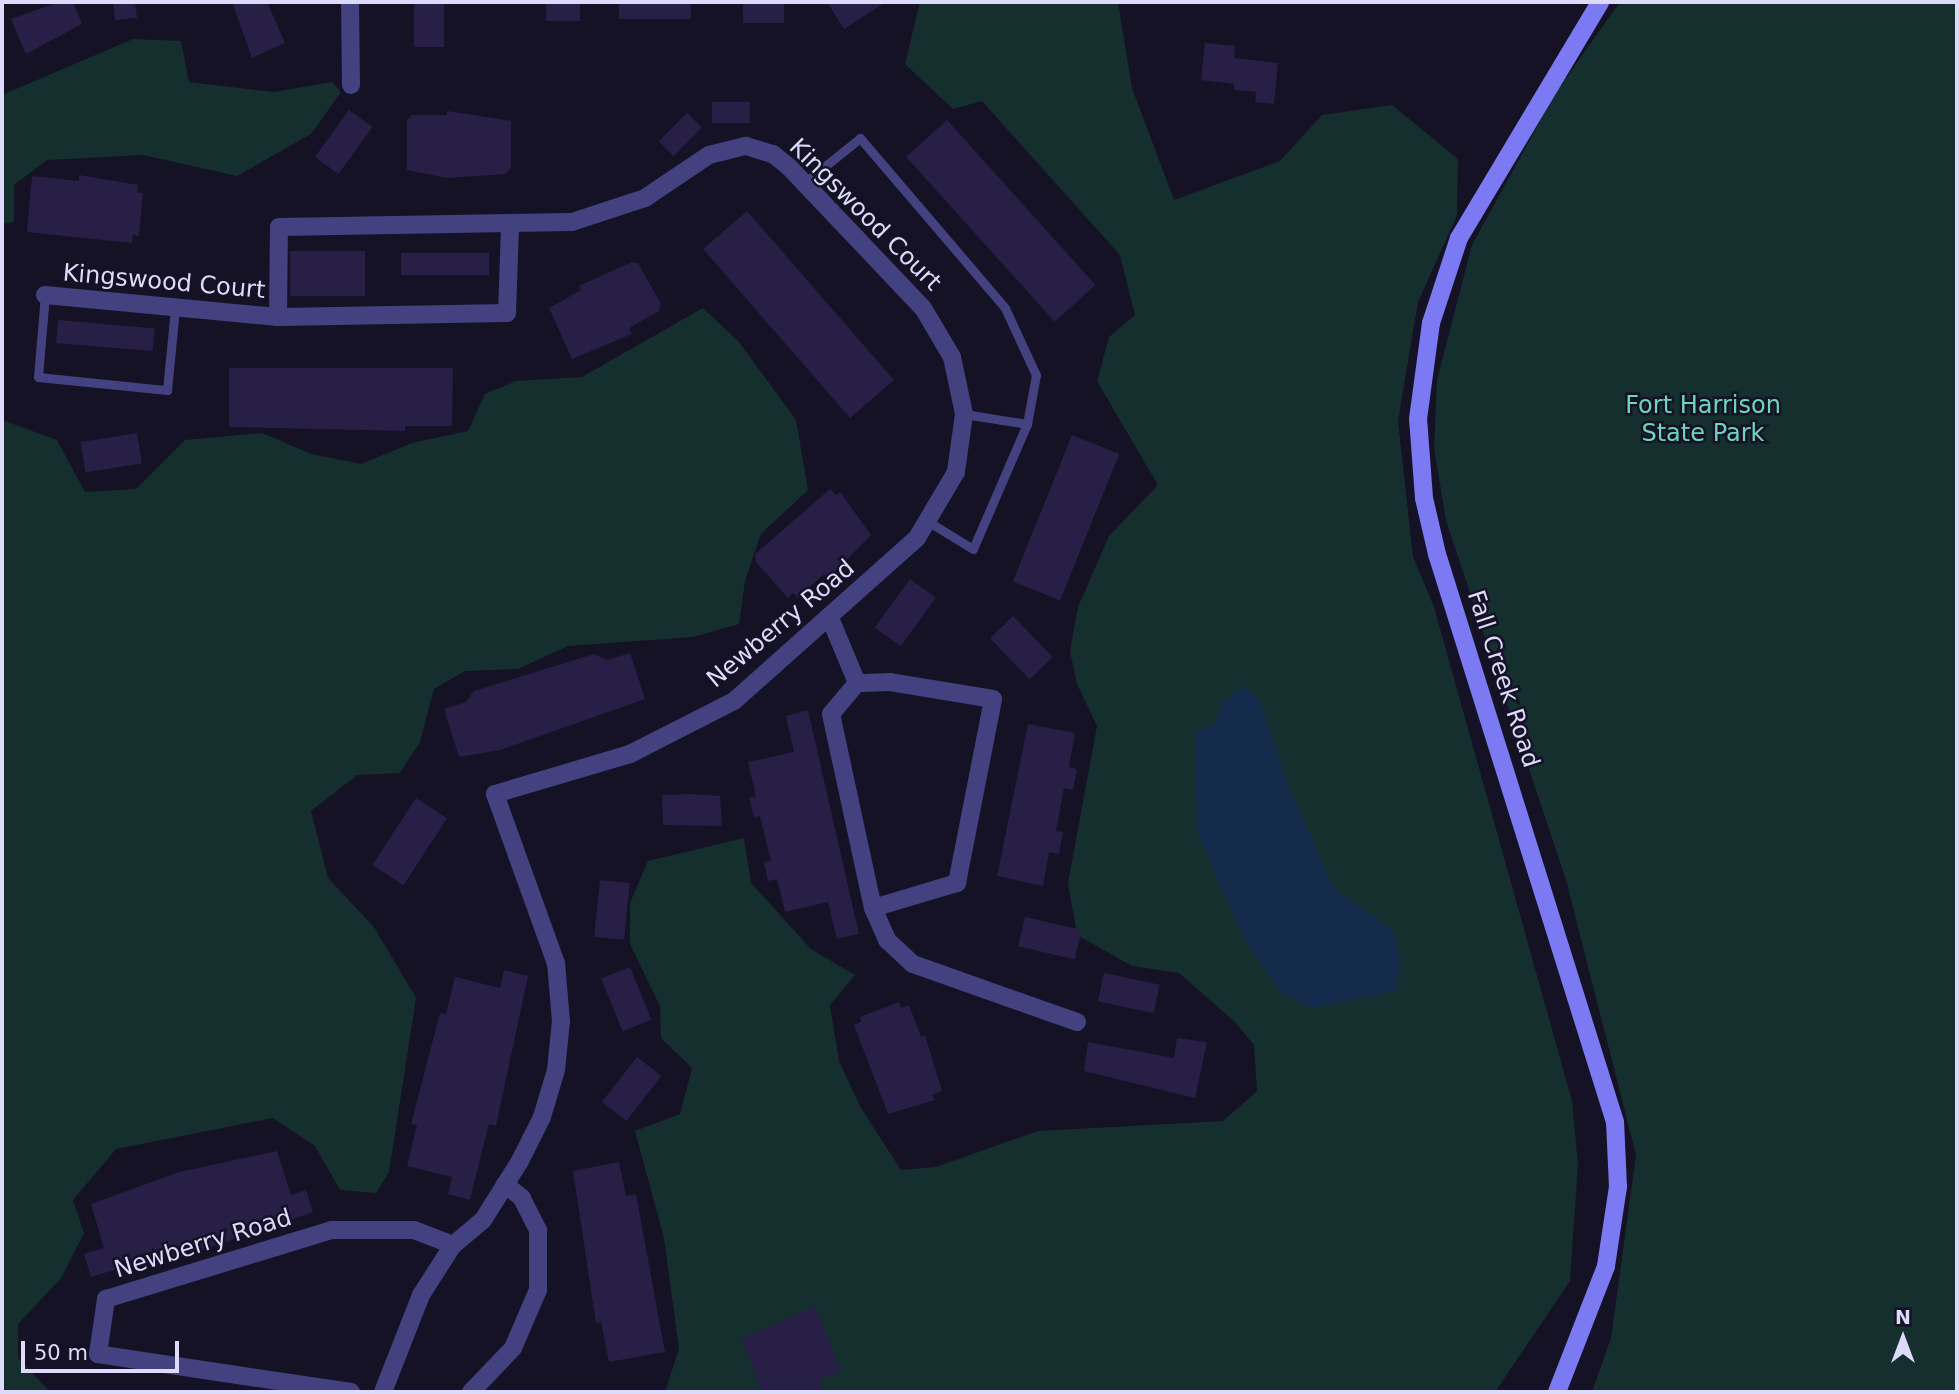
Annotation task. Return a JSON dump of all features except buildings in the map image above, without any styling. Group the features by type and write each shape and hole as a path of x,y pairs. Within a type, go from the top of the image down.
{"main road":[{"name":"Fall Creek Road","path":"1556,1392 1606,1266 1618,1186 1614,1113 1437,554 1424,498 1418,419 1431,323 1459,238 1600,2"}],"street":[{"path":"350,2 351,85"},
{"name":"Kingswood Court","path":"278,317 279,227 510,227 572,222 627,206 670,184 709,155 736,146 773,154 804,183 929,316 956,367 964,414"},
{"name":"Kingswood Court","path":"45,295 278,317 508,313 510,227"},
{"name":"Newberry Road","path":"383,1392 403,1331 453,1245 483,1220 545,1108 559,1051 561,1012 548,934 495,794 630,754 734,701 830,618 929,522 956,472 964,414"},
{"path":"830,618 857,683"},
{"path":"873,908 957,883 993,699 890,682 857,683 831,714 873,908 887,940 913,964 1077,1022"},
{"path":"471,1392 513,1348 538,1290 538,1230 522,1198 505,1184"},
{"name":"Newberry Road","path":"351,1392 98,1354 106,1299 332,1230 414,1230 453,1245"}],"lane":[{"path":"804,183 860,138 1005,308 1036,375 1027,424 972,549 929,522"},
{"path":"45,295 38,377 167,390 175,308"},
{"path":"964,414 1027,424"}],"green space":[{"path":"920,2 1118,2 1132,88 1174,200 1280,161 1322,115 1392,105 1458,159 1457,215 1418,302 1398,421 1413,557 1434,607 1572,1101 1578,1164 1570,1281 1495,1392 665,1392 679,1349 664,1238 635,1131 680,1114 692,1068 661,1038 660,1006 630,944 630,903 648,861 744,838 751,883 811,949 855,975 830,1005 839,1061 861,1108 901,1170 936,1167 1038,1131 1223,1121 1257,1091 1254,1045 1234,1021 1179,973 1132,966 1077,935 1068,883 1097,726 1077,684 1070,651 1078,607 1109,536 1158,485 1097,381 1109,337 1135,315 1120,255 982,101 953,109 905,64"},
{"name":"Fort Harrison State Park","path":"1620,2 1957,2 1957,1392 1592,1392 1611,1338 1636,1155 1566,880 1446,521 1434,447 1437,380 1472,245 1556,92"},
{"path":"133,39 181,41 189,82 274,92 332,82 341,92 311,134 237,176 143,155 47,160 14,185 14,222 2,224 2,95"},
{"path":"703,308 739,342 796,420 808,490 761,534 745,581 739,624 693,637 568,646 518,669 465,671 434,689 420,742 400,773 357,775 311,811 328,878 374,927 416,998 389,1172 376,1193 340,1190 315,1146 273,1118 116,1149 73,1200 84,1233 61,1278 18,1324 18,1358 50,1392 2,1392 2,420 57,440 85,492 136,489 185,440 262,433 311,454 361,464 412,443 468,431 485,394 516,381 582,377"}],"water":[{"path":"1244,686 1260,701 1288,785 1333,887 1394,932 1401,962 1395,991 1311,1008 1281,992 1246,943 1197,832 1196,790 1196,733 1216,723 1222,703"}]}
